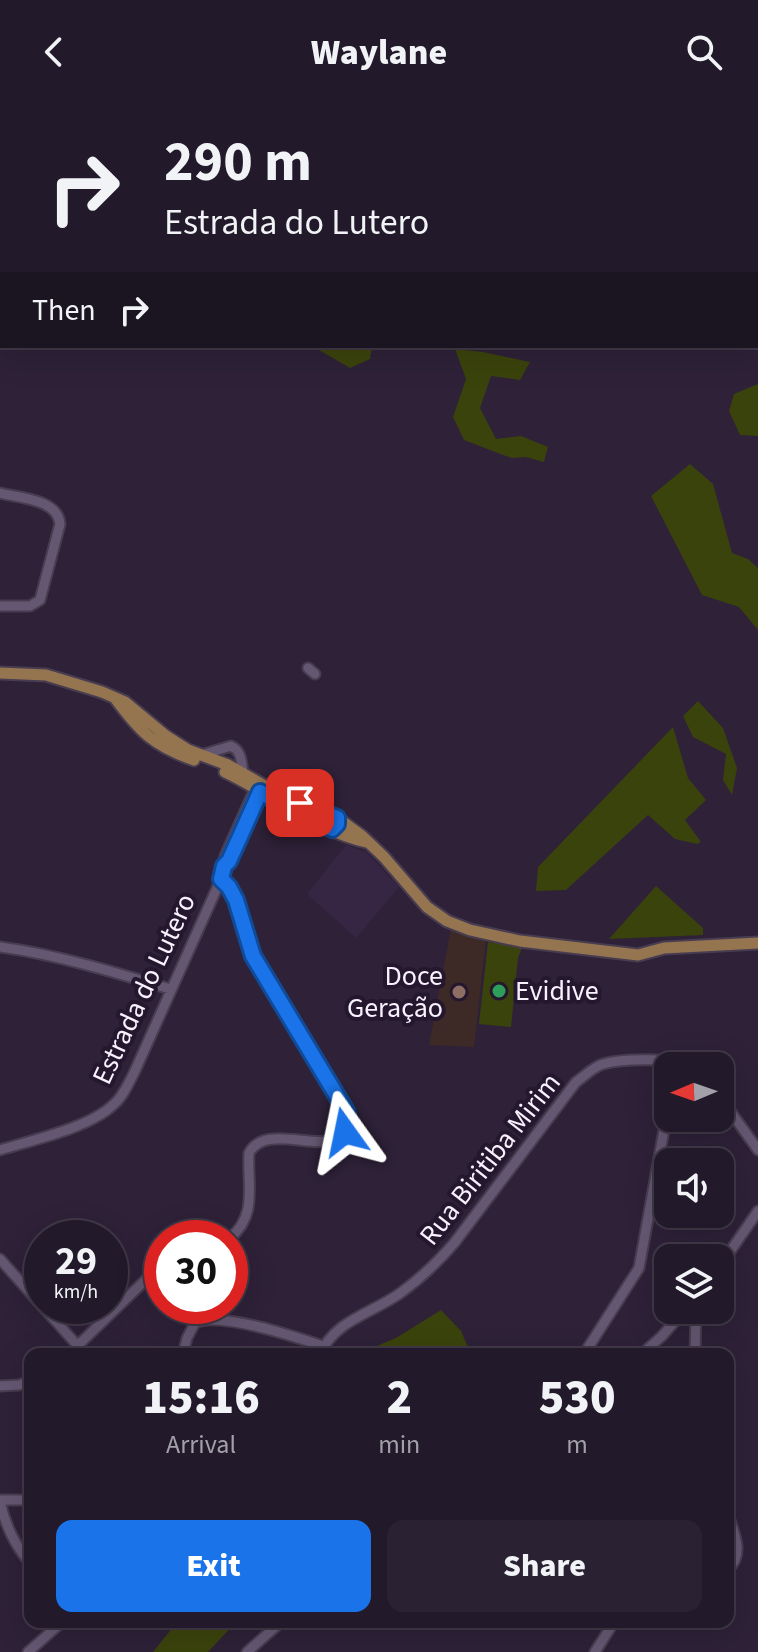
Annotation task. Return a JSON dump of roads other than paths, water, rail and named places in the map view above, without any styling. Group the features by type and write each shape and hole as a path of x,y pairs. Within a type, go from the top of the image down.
{"main road":[{"path":"0,673 46,675 114,696 135,708 152,733 171,751 229,773 302,815 355,830 384,857 427,907 447,921 470,930 520,941 638,955 664,948 758,943"},
{"path":"152,733 243,772 335,824"}],"street":[{"path":"0,493 45,505 60,518 60,524 40,600 30,606 0,606"},
{"path":"201,755 235,749 243,772"},
{"name":"Estrada do Lutero","path":"0,1150 88,1121 112,1107 121,1097 221,879 225,856 258,790"},
{"path":"221,879 236,900 253,956 348,1119 345,1132 335,1140 281,1139 258,1142 252,1146 245,1220"},
{"path":"0,947 75,961 170,989"},
{"name":"Rua Biritiba Mirim","path":"323,1348 334,1333 351,1319 397,1295 435,1266 576,1082 603,1064 654,1062"},
{"path":"734,1117 758,1150"},
{"path":"588,1348 639,1268 664,1132"},
{"path":"734,1246 758,1211"},
{"path":"0,1259 24,1286"},
{"path":"76,1348 144,1282"},
{"path":"184,1348 195,1323 209,1319 269,1328 317,1348"},
{"path":"58,1324 78,1346"},
{"path":"649,1348 673,1324"},
{"path":"695,1348 696,1324"},
{"path":"0,1386 24,1383"},
{"path":"24,1500 0,1501 12,1539 24,1555"},
{"path":"734,1538 737,1549 734,1564"},
{"path":"28,1652 55,1628"},
{"path":"247,1652 274,1628"},
{"path":"595,1652 610,1628"}],"place":[{"name":"Evidive","path":"499,991"},
{"name":"Doce Geração","path":"459,992"}]}
